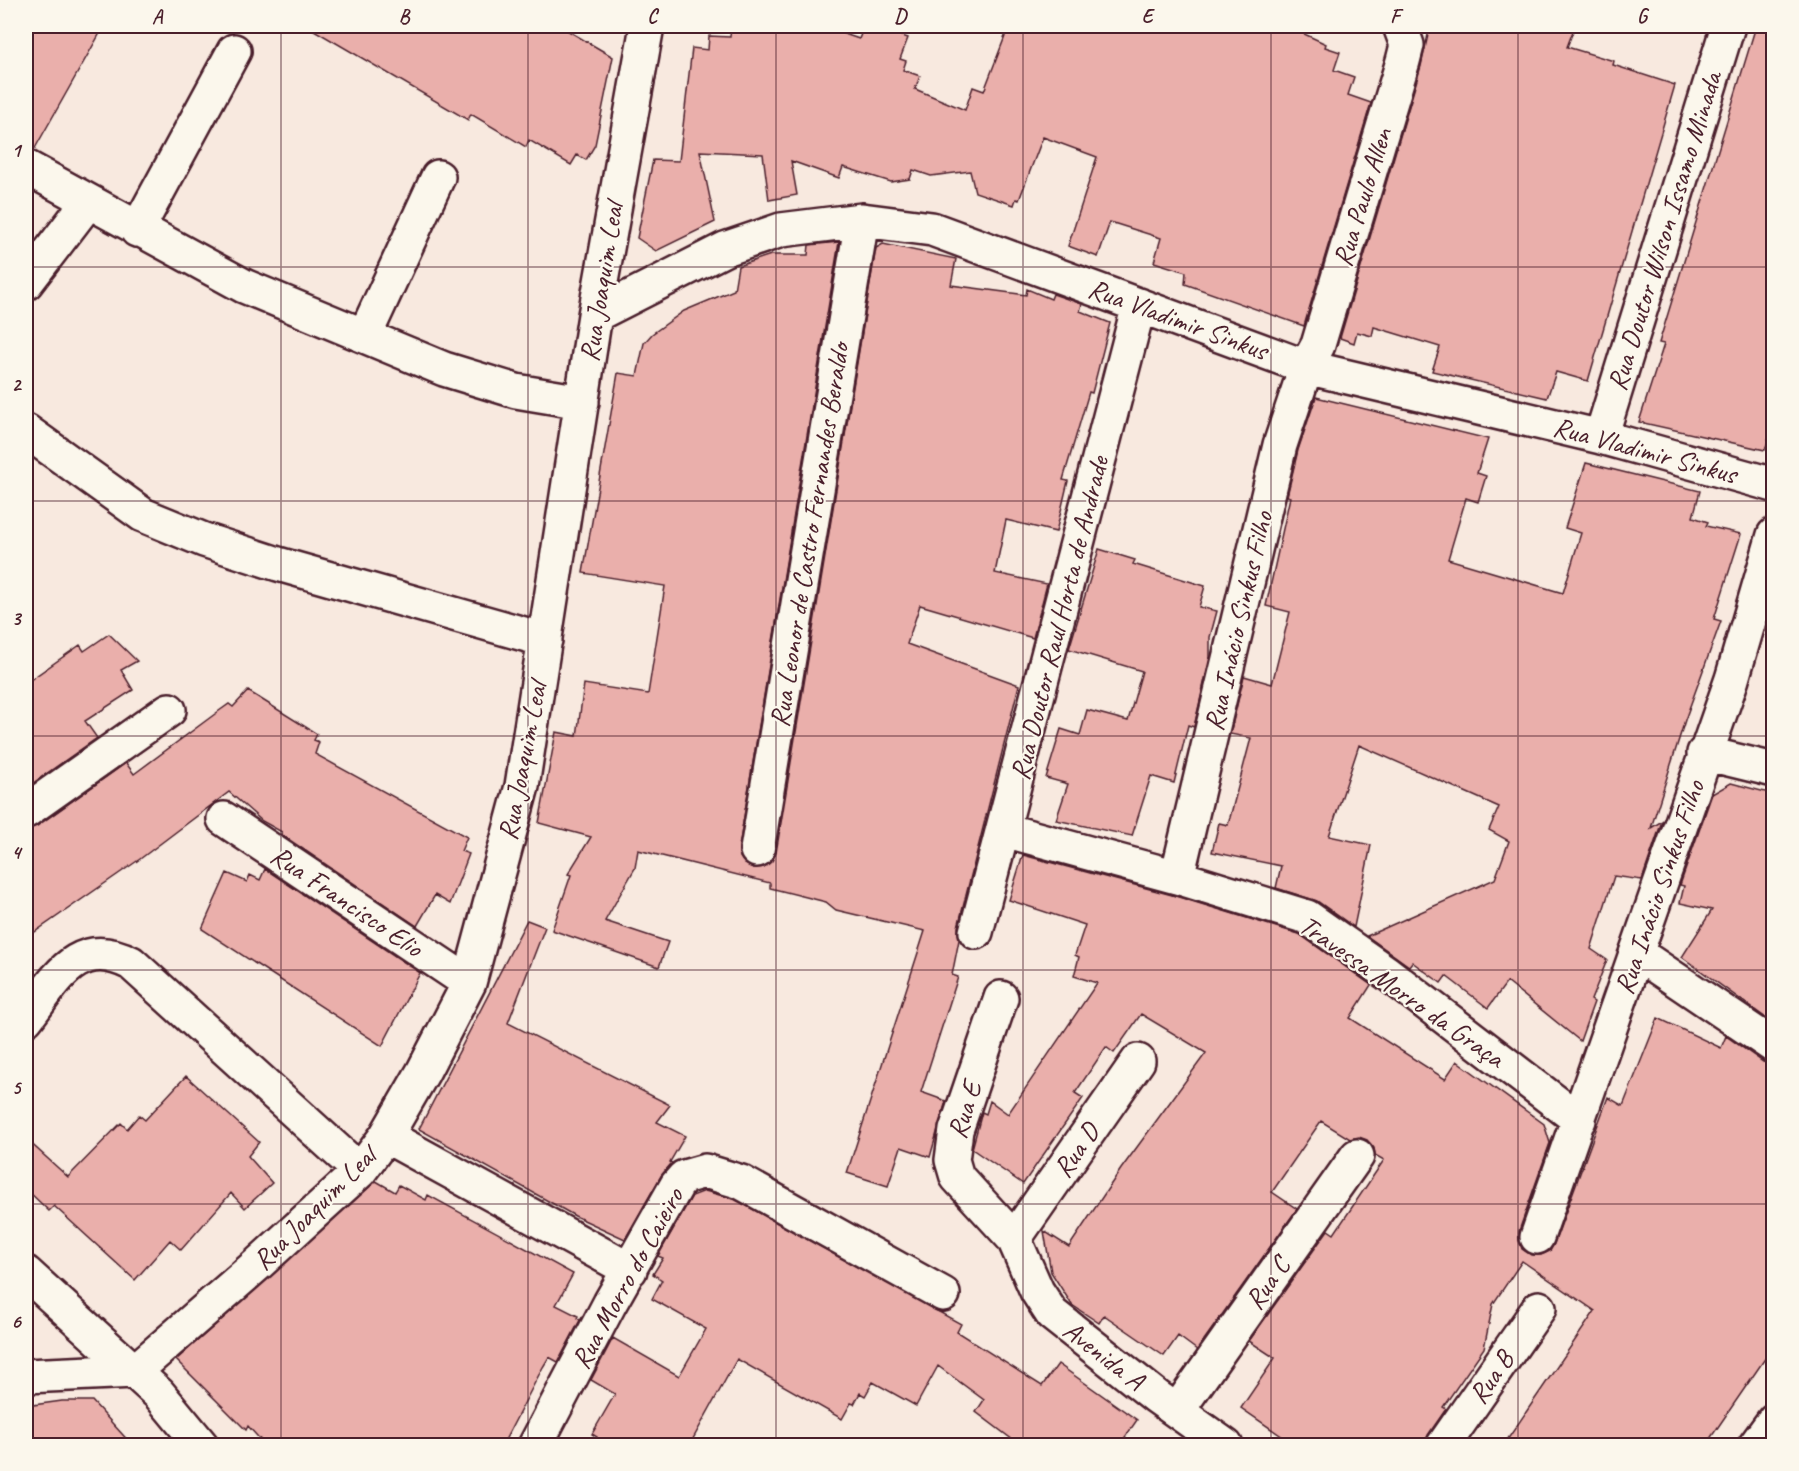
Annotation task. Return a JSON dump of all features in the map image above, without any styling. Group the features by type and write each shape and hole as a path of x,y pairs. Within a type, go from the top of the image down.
{"street":[{"name":"Rua Paulo Allen","path":"1306,367 1318,345 1403,61 1407,45 1400,26"},
{"name":"Rua Doutor Wilson Issamo Minada","path":"1601,437 1728,26"},
{"name":"Rua Joaquim Leal","path":"135,1371 360,1171 386,1136 423,1072 469,983 522,786 640,28"},
{"path":"137,230 234,51"},
{"path":"26,167 137,230 244,286 444,369 516,391 582,402"},
{"path":"365,335 438,177"},
{"path":"26,283 88,202"},
{"name":"Rua Vladimir Sinkus","path":"595,315 725,249 782,230 862,220 932,229 1306,367 1601,437 1773,485"},
{"name":"Rua Leonor de Castro Fernandes Beraldo","path":"757,850 862,220"},
{"name":"Rua Doutor Raul Horta de Andrade","path":"976,932 1139,305"},
{"name":"Rua Inácio Sinkus Filho","path":"1177,877 1280,445 1306,367"},
{"path":"26,431 143,515 204,540 278,564 545,640"},
{"name":"Rua Inácio Sinkus Filho","path":"1537,1237 1638,954 1704,753 1732,679 1773,535"},
{"path":"26,811 169,710"},
{"path":"1704,753 1773,770"},
{"name":"Rua Francisco Elio","path":"224,819 469,983"},
{"name":"Travessa Morro da Graça","path":"1004,830 1177,877 1307,917 1387,973 1579,1120"},
{"path":"26,1020 69,963 93,953 114,955 132,963 360,1171"},
{"path":"1638,954 1773,1046"},
{"name":"Rua E","path":"1001,998 956,1130 952,1160 957,1177 1014,1239"},
{"name":"Rua D","path":"1014,1239 1138,1061"},
{"path":"386,1136 630,1270"},
{"name":"Rua C","path":"1177,1410 1357,1156"},
{"name":"Rua Morro do Caieiro","path":"535,1446 677,1185 684,1177 705,1171 741,1182 943,1294"},
{"name":"Avenida A","path":"1014,1239 1037,1291 1052,1314 1226,1446"},
{"path":"26,1273 159,1394 202,1446"},
{"name":"Rua B","path":"1443,1446 1539,1308"},
{"path":"26,1376 135,1371"},
{"path":"1755,1446 1773,1420"}],"building":[{"path":"26,26 104,26 34,150 26,148"},
{"path":"307,26 560,26 613,57 595,145 586,160 577,155 571,165 529,140 526,147 471,114 468,120"},
{"path":"731,26 821,26 859,39 864,26 874,26 908,38 900,59 906,61 903,70 920,76 915,89 965,110 973,87 984,91 1009,26 1287,26 1326,44 1325,47 1340,52 1334,70 1354,77 1348,95 1371,103 1304,326 1185,284 1186,272 1154,262 1161,238 1110,222 1098,257 1068,246 1097,157 1043,137 1019,200 1016,199 1014,205 975,192 970,171 931,176 913,170 910,179 891,182 843,167 839,178 791,161 797,195 769,200 763,154 700,151 715,222 656,251 637,238 653,160 679,161 692,48 708,50 709,36 730,37"},
{"path":"1430,26 1575,26 1567,47 1614,61 1613,65 1675,85 1588,381 1556,372 1547,398 1432,371 1440,347 1374,327 1372,336 1357,332 1354,343 1340,338 1421,66"},
{"path":"1756,26 1773,26 1773,425 1765,450 1639,422 1664,344 1659,343"},
{"path":"839,242 739,847 740,857 745,864 753,868 764,867 772,861 776,853 876,248 883,244 956,259 951,285 1026,295 1027,289 1051,299 1053,294 1082,304 1080,311 1110,323 1092,393 1089,392 1063,480 1068,481 1056,532 1006,520 995,573 1047,584 1033,638 920,605 907,644 1019,685 958,927 959,940 952,975 958,977 921,1092 946,1101 930,1157 901,1147 888,1186 847,1173 925,931 836,910 826,902 770,888 770,883 638,850 635,868 605,921 668,942 659,967 552,930 571,875 568,874 591,837 539,823 556,732 577,736 584,684 648,694 665,586 583,573 618,373 637,376 644,343 652,334 684,311 734,290 738,266 771,255 808,255 809,245"},
{"path":"1316,397 1488,439 1477,473 1486,476 1478,502 1466,498 1448,559 1563,593 1581,533 1565,528 1586,463 1700,491 1693,517 1708,522 1706,526 1741,534 1714,619 1721,621 1685,720 1651,828 1662,821 1642,880 1614,876 1591,949 1607,960 1591,1000 1594,1002 1580,1041 1507,982 1488,1008 1446,976 1441,983 1412,962 1409,966 1367,936 1495,879 1509,841 1489,830 1499,807 1359,745 1329,836 1371,845 1354,927 1317,901 1276,888 1281,866 1212,852 1219,823 1228,825 1251,738 1230,734 1244,676 1272,684 1290,612 1266,606 1298,450"},
{"path":"1099,549 1135,560 1133,564 1205,586 1199,607 1217,611 1210,637 1210,657 1194,727 1188,725 1174,783 1151,776 1132,836 1056,820 1068,784 1046,778 1061,729 1080,735 1087,710 1128,721 1142,671 1069,649"},
{"path":"109,634 137,661 121,670 133,690 85,721 97,738 26,788 26,683 80,645 84,651"},
{"path":"248,691 317,734 314,740 319,742 315,754 467,837 461,851 469,854 450,904 435,895 417,926 281,834 282,832 262,821 229,792 140,859 26,938 26,829 37,826 126,763 134,774 229,704 233,707"},
{"path":"1731,783 1773,794 1773,1023 1682,957 1712,910 1680,903 1684,886 1680,885 1712,794"},
{"path":"1023,855 1172,895 1299,934 1371,985 1350,1018 1445,1079 1457,1061 1544,1124 1550,1143 1519,1231 1522,1249 1531,1255 1541,1255 1550,1251 1554,1244 1608,1097 1623,1106 1658,1018 1721,1048 1726,1036 1763,1062 1773,1065 1773,1347 1705,1446 1503,1446 1595,1311 1522,1261 1493,1304 1484,1348 1443,1407 1446,1409 1428,1435 1424,1446 1296,1446 1241,1408 1275,1358 1249,1341 1328,1230 1334,1234 1384,1160 1375,1155 1374,1148 1367,1140 1359,1137 1350,1139 1321,1121 1272,1192 1297,1209 1197,1350 1178,1336 1164,1356 1104,1315 1099,1323 1072,1305 1051,1272 1044,1231 1069,1247 1121,1169 1206,1053 1141,1014 1114,1053 1106,1047 1075,1093 1083,1098 1023,1184 972,1149 982,1112 986,1114 990,1101 1008,1114 1097,983 1074,976 1079,957 1075,955 1085,925 1009,900"},
{"path":"265,869 420,973 382,1046 202,929 227,873 247,882 250,875 260,880"},
{"path":"527,920 545,927 508,1023 670,1105 657,1122 685,1136 670,1162 672,1163 661,1176 625,1239 575,1216 419,1129"},
{"path":"186,1076 259,1142 248,1156 272,1183 245,1208 231,1193 181,1250 170,1240 135,1280 54,1206 49,1211 26,1189 26,1139 68,1177 121,1123 127,1129 139,1115 145,1120"},
{"path":"376,1181 395,1192 399,1185 426,1200 428,1195 573,1274 556,1305 578,1316 580,1320 558,1362 549,1357 502,1446 266,1446 248,1426 246,1430 176,1360"},
{"path":"705,1191 734,1199 961,1324 957,1332 1042,1386 1058,1364 1137,1420 1119,1446 1021,1446 976,1412 984,1400 938,1366 916,1406 873,1382 865,1396 860,1393 854,1404 851,1403 842,1419 737,1359 689,1446 592,1446 597,1437 592,1434 615,1394 591,1380 613,1338 679,1376 706,1329 652,1299 662,1280 653,1274 663,1258 658,1256 692,1196"},
{"path":"62,1401 92,1401 133,1446 26,1446 26,1406"}]}
